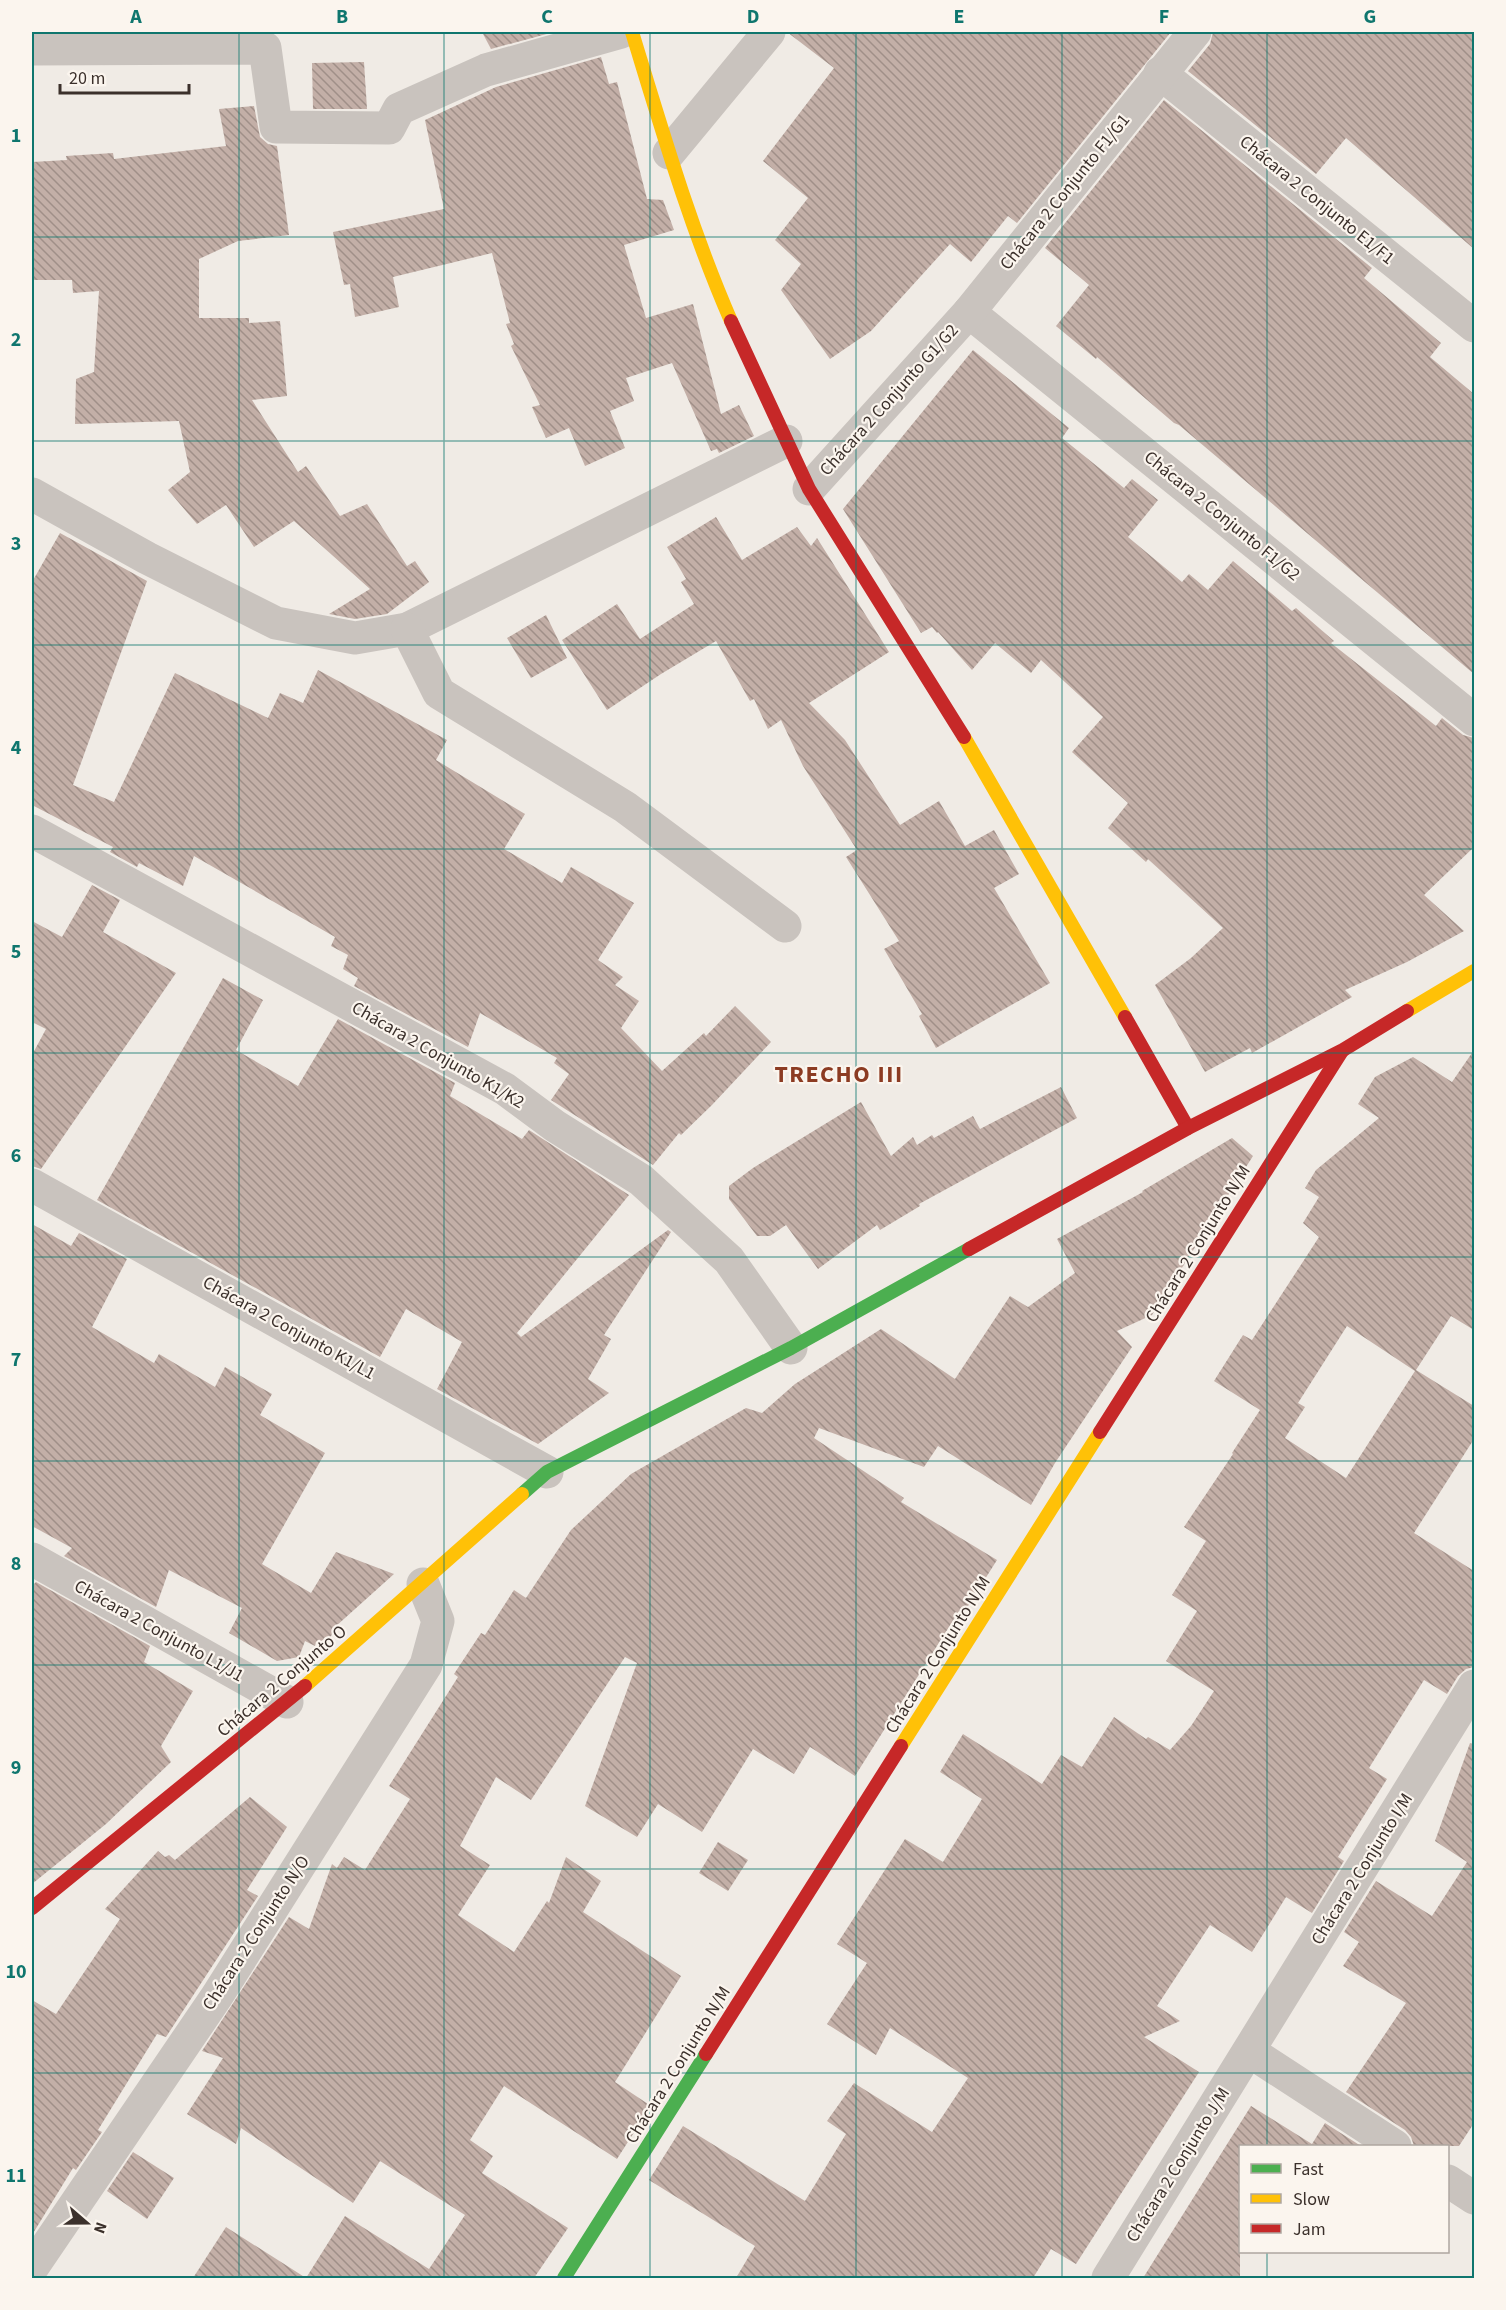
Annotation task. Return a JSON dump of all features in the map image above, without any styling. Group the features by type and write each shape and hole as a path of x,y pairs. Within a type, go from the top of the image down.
{"street":[{"path":"32,49 264,48 276,127 390,128 399,109 486,70 621,32"},
{"path":"632,32 681,197 744,352 809,489 971,749 1188,1128"},
{"path":"669,153 769,32"},
{"name":"Chácara 2 Conjunto F1/G1","path":"969,312 1195,32"},
{"name":"Chácara 2 Conjunto E1/F1","path":"1160,73 1474,326"},
{"name":"Chácara 2 Conjunto G1/G2","path":"809,489 969,312"},
{"name":"Chácara 2 Conjunto F1/G2","path":"969,312 1474,720"},
{"path":"32,494 147,558 276,623 355,638 408,629 786,441"},
{"path":"408,629 439,693 625,807 785,926"},
{"name":"Chácara 2 Conjunto K1/K2","path":"32,831 505,1089 555,1126 640,1180 729,1260 791,1348"},
{"name":"Chácara 2 Conjunto O","path":"32,1908 287,1702 547,1472 791,1348 1188,1128 1343,1050 1474,972"},
{"name":"Chácara 2 Conjunto N/M","path":"564,2278 1343,1050"},
{"name":"Chácara 2 Conjunto K1/L1","path":"32,1185 547,1472"},
{"name":"Chácara 2 Conjunto L1/J1","path":"32,1559 287,1702"},
{"name":"Chácara 2 Conjunto N/O","path":"32,2268 217,1996 426,1665 438,1621 423,1584"},
{"name":"Chácara 2 Conjunto I/M","path":"1249,2051 1474,1686"},
{"path":"1249,2051 1393,2145"},
{"name":"Chácara 2 Conjunto J/M","path":"1108,2278 1249,2051"},
{"path":"1449,2182 1474,2198"}],"building":[{"path":"482,32 554,32 491,49"},
{"path":"787,32 1171,32 1017,223 1008,216 971,262 950,244 871,331 830,359 781,290 801,264 775,240 808,198 763,161 834,68"},
{"path":"1213,32 1474,32 1474,249 1346,138 1316,174 1188,71 1210,44"},
{"path":"601,57 609,84 617,82 647,199 663,200 674,230 624,245 646,318 693,304 721,414 739,405 754,436 719,453 717,449 711,451 672,363 626,378 634,401 610,411 625,448 585,466 569,428 546,438 532,407 540,405 511,346 514,344 506,324 510,323 492,253 393,277 399,307 355,317 350,284 344,285 333,232 444,209 425,120 496,87"},
{"path":"364,62 367,109 313,109 312,63"},
{"path":"1164,100 1372,268 1364,278 1441,343 1430,357 1474,394 1474,674 1179,425 1056,326 1089,285 1045,248"},
{"path":"254,106 260,137 268,144 277,146 289,235 238,241 199,259 199,318 249,318 249,323 280,321 287,396 252,400 298,472 306,466 340,516 367,504 407,566 415,561 429,582 387,614 355,619 329,614 370,589 294,521 254,547 226,505 197,524 168,490 190,472 179,421 75,424 76,379 94,372 99,291 73,293 72,280 32,280 32,162 67,160 66,156 113,153 114,159 226,146 219,109"},
{"path":"973,350 1069,428 1062,438 1124,488 1132,479 1158,500 1128,537 1182,582 1189,574 1208,590 1233,561 1292,611 1296,608 1334,641 1331,643 1436,726 1442,718 1463,735 1474,738 1474,847 1424,895 1464,931 1407,962 1345,990 1352,997 1252,1053 1250,1048 1205,1072 1155,985 1191,958 1223,928 1148,859 1146,862 1108,828 1128,803 1072,752 1103,717 1041,660 1031,673 995,643 972,670 932,627 921,633 843,509"},
{"path":"716,517 742,560 797,527 811,546 817,538 889,652 809,703 845,740 900,825 939,801 965,846 994,830 1019,874 994,888 1050,983 936,1048 919,1016 922,1014 884,949 899,941 846,857 857,850 803,766 781,720 768,729 754,699 750,701 716,641 607,710 562,640 617,604 640,639 694,604 681,582 686,579 667,547"},
{"path":"60,533 147,581 73,785 114,802 175,673 268,718 280,693 303,703 318,670 447,740 436,760 525,814 504,849 562,883 571,867 634,903 598,960 623,977 615,985 639,1001 621,1028 662,1071 704,1033 706,1036 735,1006 771,1042 712,1105 681,1135 679,1133 653,1165 551,1100 569,1074 554,1063 557,1058 480,1013 468,1047 354,986 358,978 343,969 348,955 331,946 335,937 194,856 183,886 139,863 137,867 110,852 113,847 32,805 32,582"},
{"path":"546,615 567,658 531,678 507,638"},
{"path":"92,885 120,900 103,932 176,973 41,1169 32,1166 32,1055 46,1029 32,1022 32,921 62,937"},
{"path":"223,978 263,1000 236,1050 298,1086 338,1019 455,1083 450,1096 522,1139 529,1130 629,1195 517,1333 521,1337 668,1230 671,1232 604,1335 611,1339 588,1379 609,1393 538,1444 437,1389 462,1342 406,1309 380,1357 97,1200"},
{"path":"1474,1050 1474,1330 1451,1316 1416,1370 1474,1406 1474,1439 1414,1533 1474,1571 1474,1667 1466,1669 1458,1676 1447,1694 1424,1680 1369,1768 1387,1779 1338,1857 1344,1861 1312,1913 1286,1897 1252,1952 1210,1925 1157,2006 1180,2021 1144,2037 1199,2072 1076,2264 1051,2249 1033,2278 736,2278 755,2246 649,2180 683,2126 805,2201 846,2134 827,2121 854,2083 932,2132 968,2078 890,2028 876,2055 827,2024 867,1963 837,1944 905,1839 943,1862 982,1799 940,1772 963,1734 1042,1784 1061,1755 1082,1767 1114,1717 1146,1739 1148,1737 1170,1750 1191,1726 1214,1691 1166,1661 1197,1611 1172,1595 1206,1541 1184,1527 1260,1410 1214,1381 1243,1335 1252,1340 1319,1237 1303,1223 1319,1197 1305,1188 1316,1170 1379,1118 1358,1104 1375,1077 1413,1057 1452,1082","holes":["1347,1326 1415,1371 1346,1478 1285,1438 1305,1407 1298,1403"]},
{"path":"1061,1087 1077,1118 919,1204 920,1206 880,1230 877,1225 818,1269 786,1225 770,1236 757,1236 729,1199 729,1186 753,1168 861,1102 891,1156 913,1137 917,1145 932,1135 934,1138 973,1116 980,1129"},
{"path":"1232,1138 1253,1156 1152,1315 1117,1331 1132,1347 1055,1463 1031,1505 938,1446 924,1467 819,1428 814,1438 904,1498 901,1502 997,1560 963,1614 959,1611 855,1776 810,1747 794,1774 753,1749 702,1832 658,1804 637,1837 585,1806 637,1663 625,1657 531,1800 496,1777 460,1846 490,1865 458,1915 514,1952 547,1901 549,1903 566,1857 601,1881 583,1912 681,1976 615,2082 651,2106 617,2159 504,2086 470,2140 493,2156 482,2173 568,2228 534,2278 306,2278 345,2216 429,2269 465,2215 380,2161 353,2203 241,2128 236,2144 187,2114 223,2058 202,2051 289,1917 309,1929 332,1864 337,1868 344,1857 365,1870 410,1799 389,1786 458,1677 454,1674 481,1633 485,1635 514,1590 526,1598 571,1530 631,1474 746,1408 762,1413 795,1384 881,1329 955,1379 1010,1296 1028,1307 1075,1273 1057,1239 1143,1192"},
{"path":"32,1224 71,1246 79,1233 127,1259 92,1327 154,1363 159,1354 215,1387 225,1367 272,1394 260,1415 325,1453 262,1564 311,1593 336,1552 394,1574 335,1627 329,1641 324,1645 316,1642 315,1646 305,1641 299,1657 277,1661 229,1633 242,1608 169,1570 156,1607 64,1556 72,1548 32,1526"},
{"path":"36,1582 150,1646 144,1662 193,1691 161,1746 171,1762 106,1824 32,1884 32,1586"},
{"path":"1470,1743 1474,1744 1474,2123 1459,2146 1414,2145 1405,2130 1346,2092 1406,2003 1343,1966 1359,1942 1344,1932 1376,1881 1432,1916 1467,1862 1435,1841"},
{"path":"250,1797 287,1827 247,1890 258,1896 166,2037 157,2034 98,2130 102,2132 76,2170 73,2168 32,2235 32,2000 56,2014 120,1919 105,1909 158,1851 165,1857 169,1855 175,1860"},
{"path":"718,1842 748,1860 728,1891 699,1873"},
{"path":"1251,2106 1312,2144 1325,2123 1359,2145 1239,2145 1240,2278 1143,2278"},
{"path":"133,2152 174,2178 147,2219 107,2191"},
{"path":"226,2227 306,2278 193,2278"}],"traffic: fast":[{"path":"522,1494 547,1472 791,1348 969,1249"},
{"path":"564,2278 706,2054"}],"traffic: slow":[{"path":"632,32 690,214 731,321"},
{"path":"964,737 1125,1017"},
{"path":"1407,1011 1474,971"},
{"path":"901,1746 1100,1432"},
{"path":"305,1686 522,1494"}],"traffic: jam":[{"path":"731,321 809,489 964,737"},
{"path":"969,1249 1188,1128 1343,1050 1407,1011"},
{"path":"1125,1017 1188,1128"},
{"path":"1100,1432 1342,1051"},
{"path":"32,1908 305,1686"},
{"path":"706,2054 901,1746"}],"district":[{"name":"TRECHO III","path":"839,1074"}]}
